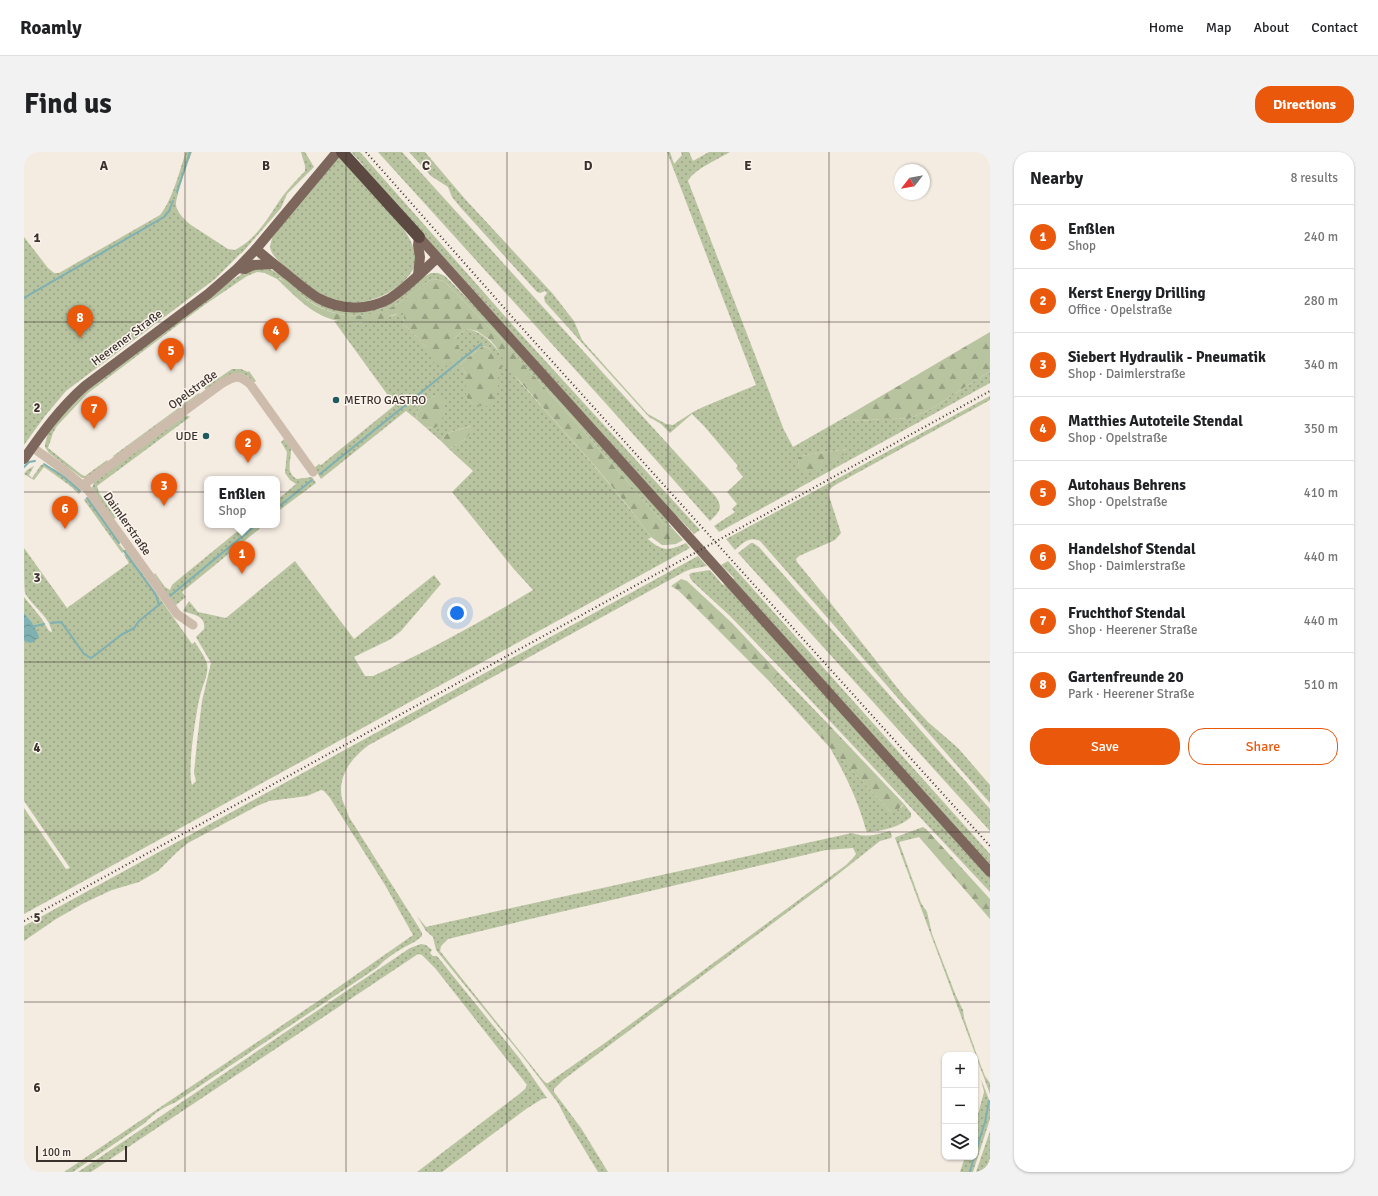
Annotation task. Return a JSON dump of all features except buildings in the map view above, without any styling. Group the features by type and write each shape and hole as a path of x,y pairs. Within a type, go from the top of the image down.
{"highway":[{"path":"342,152 419,238"}],"main road":[{"name":"Heerener Straße","path":"24,459 62,409 85,386 208,294 238,268 256,249 338,152"},
{"path":"419,238 990,872"},
{"path":"418,275 420,257 418,245 419,238"},
{"path":"256,249 319,299 346,307 368,307 384,302 401,291 438,258"},
{"path":"238,268 245,269 253,265 273,264"}],"street":[{"name":"Opelstraße","path":"83,485 221,384 236,376 244,378 250,384 313,472"},
{"name":"Daimlerstraße","path":"32,447 83,485 94,497 177,614 193,625"}],"green space":[{"path":"186,152 192,152 182,178 178,194 176,205 178,211 191,225 228,249 235,250 250,240 282,197 305,171 301,152 305,152 314,167 287,194 281,208 242,253 215,279 66,391 45,416 24,445 24,237 48,268 54,273 59,273 160,215 169,201"},
{"path":"351,152 360,152 518,331 700,530 694,534 678,517 677,518 481,298 362,168 363,165"},
{"path":"378,152 402,152 716,497 720,508 718,513 710,521 609,407"},
{"path":"409,152 425,152 465,199 553,294 574,321 582,340 588,347 648,414 666,424 673,425 703,407 756,385 667,152 670,152 674,164 682,155 681,152 689,152 693,161 709,152 730,152 695,173 688,181 784,430 793,447 842,419 860,421 892,418 908,419 931,409 990,371 990,383 719,532 714,526 735,512 732,509 737,504 727,492 743,477 736,468 738,466 692,414 670,433 661,424 649,417 545,302 544,297 547,293 545,291 540,293 537,292 461,208 452,197 448,187 431,176","holes":["848,449 799,468 798,457"]},
{"path":"338,156 398,222 408,236 416,256 416,263 411,273 398,286 379,297 358,303 337,301 321,295 279,261 273,255 270,247 272,238 276,232"},
{"path":"266,267 279,274 301,291 362,312 379,309 396,301 422,278 431,273 438,273 445,276 498,330 669,522 668,523 674,530 664,524 498,336 444,281 433,279 394,306 384,311 373,314 351,316 319,307 302,296 280,278 277,279 265,273 257,272 247,276 203,306 88,393 57,426 48,448 82,475 85,476 107,460 108,462 87,478 82,478 49,453 45,447 48,433 74,400 226,284 248,270"},
{"path":"278,278 287,283 310,302 330,311 350,315 371,314 382,311 396,305 433,279 444,281 498,336 664,524 674,530 683,540 676,544 662,545 651,537 599,471 509,369 496,347 490,340 477,331 468,329 460,333 454,339 462,353 443,368 432,361 427,348 409,329 403,325 404,313 378,320 357,322 343,322 331,319 309,308 288,290 277,279"},
{"path":"400,312 404,313 403,325 409,329 427,348 454,339 460,333 468,329 485,337 498,350 519,381 620,497 651,537 648,539 658,546 666,549 675,548 686,543 690,548 24,914 24,808 66,869 70,868 24,801 24,641 29,643 31,621 24,613 24,597 42,619 49,631 52,632 48,621 25,593 24,548 67,608 129,563 124,555 124,552 122,553 84,500 86,498 89,498 120,542 119,544 124,550 126,550 192,644 195,642 206,661 207,672 198,704 194,728 191,767 192,785 196,781 194,773 202,701 211,663 196,637 204,629 203,621 198,616 183,611 189,601 198,612 226,618 295,561 354,639 434,575 441,584 401,631 391,639 354,657 365,676 373,676 454,636 533,590 513,568 452,492 473,471 449,449 465,439 471,426 447,433 441,441 425,427 433,428 436,396 427,399 422,404 418,410 416,419 406,411 321,479 314,468 319,464 321,465 395,405 334,321 360,323 395,315","holes":["483,346 492,352 496,363 498,386 473,404 466,397 466,375 461,363"]},
{"path":"990,332 990,371 931,409 908,419 892,418 860,421 842,419"},
{"path":"483,346 492,352 502,368 498,374 498,386 492,402 485,407 473,404 466,397 466,375 461,363"},
{"path":"232,369 249,371 256,381 254,382 247,376 240,373 235,373 206,390 202,385 208,381 210,384"},
{"path":"199,393 200,394 114,457 113,456"},
{"path":"441,396 444,402 444,410 440,425 434,428 425,427 416,419 418,410 427,399"},
{"path":"990,396 990,400 832,487 829,492 829,496 841,533 835,540 799,556 796,559 903,695 928,722 958,748 990,785 990,803 760,541 753,539 749,540 735,550 726,539"},
{"path":"186,415 190,417 97,486 99,493 116,518 113,519 92,488 94,482"},
{"path":"472,426 470,434 467,437 449,449 441,441 447,433"},
{"path":"284,439 291,448 290,469 293,476 297,479 312,477 316,483 280,510 280,497 296,484 290,480 285,473 287,452 281,442"},
{"path":"848,449 850,451 807,474 804,474 799,468 798,457"},
{"path":"44,464 65,475 81,490 79,494 44,467 34,480 24,474 27,470 34,466 29,475 32,478 41,465"},
{"path":"241,528 260,528 182,592 186,597 176,605 174,605 154,574 155,573 165,587 170,590 172,585"},
{"path":"751,543 759,547 990,809 990,831 738,553"},
{"path":"698,556 707,566 684,572 369,745 357,755 347,768 344,775 341,791 342,799 349,817 418,926 422,936 393,954 378,967 176,1102 159,1111 145,1123 73,1172 64,1172 327,995 413,935 385,885 330,798 324,791 321,790 307,796 269,801 257,806 188,843 158,871 139,882 112,890 84,903 56,919 24,941 24,926"},
{"path":"728,561 990,854 990,866 721,565"},
{"path":"710,570 723,585 725,584 990,877 990,892 785,673 730,616 692,581 689,575 691,573"},
{"path":"681,579 687,581 732,623 777,671 777,675 773,682 770,682 679,591 671,586"},
{"path":"777,671 830,726 823,731 821,738 770,682 773,682 777,675"},
{"path":"830,726 904,804 894,813 891,812 821,738 823,731"},
{"path":"829,746 891,812 902,807 904,804 911,813 911,817 890,828 867,832 850,786"},
{"path":"923,827 927,830 924,830 919,834 919,837 899,842 921,903 927,912 932,934 963,1010 964,1018 976,1052 974,1052 895,838"},
{"path":"927,830 990,899 990,919 919,837 919,833"},
{"path":"890,831 892,836 891,838 880,841 832,879 563,1080 554,1089 554,1092 581,1128 608,1172 598,1172 558,1103 527,1062 436,950 433,937 426,931 417,916 426,927 852,833 867,836","holes":["853,848 856,854 846,865 609,1040 548,1083 542,1079 440,951 441,946 448,939 826,850"]},
{"path":"421,944 426,945 432,950 430,953 433,956 437,956 520,1059 547,1098 542,1099 526,1109 442,1172 417,1172 518,1095 527,1085 435,968 422,955 418,954 91,1172 78,1172 410,948"},
{"path":"978,1058 985,1076 990,1083 990,1094"},
{"path":"981,1079 990,1102 990,1119 978,1156 978,1114 984,1092"},
{"path":"990,1131 990,1172 976,1172"},
{"path":"964,1160 977,1160 973,1172 960,1172"}],"water":[{"path":"24,613 31,621 39,636 34,642 29,643 24,641"}],"waterway":[{"path":"177,192 190,152"},
{"path":"24,298 164,217 169,211 173,201"},
{"path":"320,474 481,344"},
{"path":"24,467 29,462 35,461"},
{"path":"44,464 64,477 80,491"},
{"path":"280,506 312,480"},
{"path":"87,498 119,543"},
{"path":"170,596 252,528"},
{"path":"124,551 156,595 159,605"},
{"path":"51,623 62,623 84,654 91,658 121,635 134,628 139,621 161,603"},
{"path":"32,627 44,624"},
{"path":"978,1144 985,1122 989,1101"},
{"path":"970,1172 973,1160"}],"railway":[{"path":"366,152 522,328 990,846"},
{"path":"24,921 990,391"}],"place":[{"name":"Gartenfreunde 20","path":"80,338"},
{"name":"Matthies Autoteile Stendal","path":"276,351"},
{"name":"Autohaus Behrens","path":"171,371"},
{"name":"METRO GASTRO","path":"336,400"},
{"name":"Fruchthof Stendal","path":"94,429"},
{"name":"UDE","path":"206,436"},
{"name":"Kerst Energy Drilling","path":"248,463"},
{"name":"Siebert Hydraulik - Pneumatik","path":"164,506"},
{"name":"Handelshof Stendal","path":"65,529"},
{"name":"Enßlen","path":"242,574"}]}
